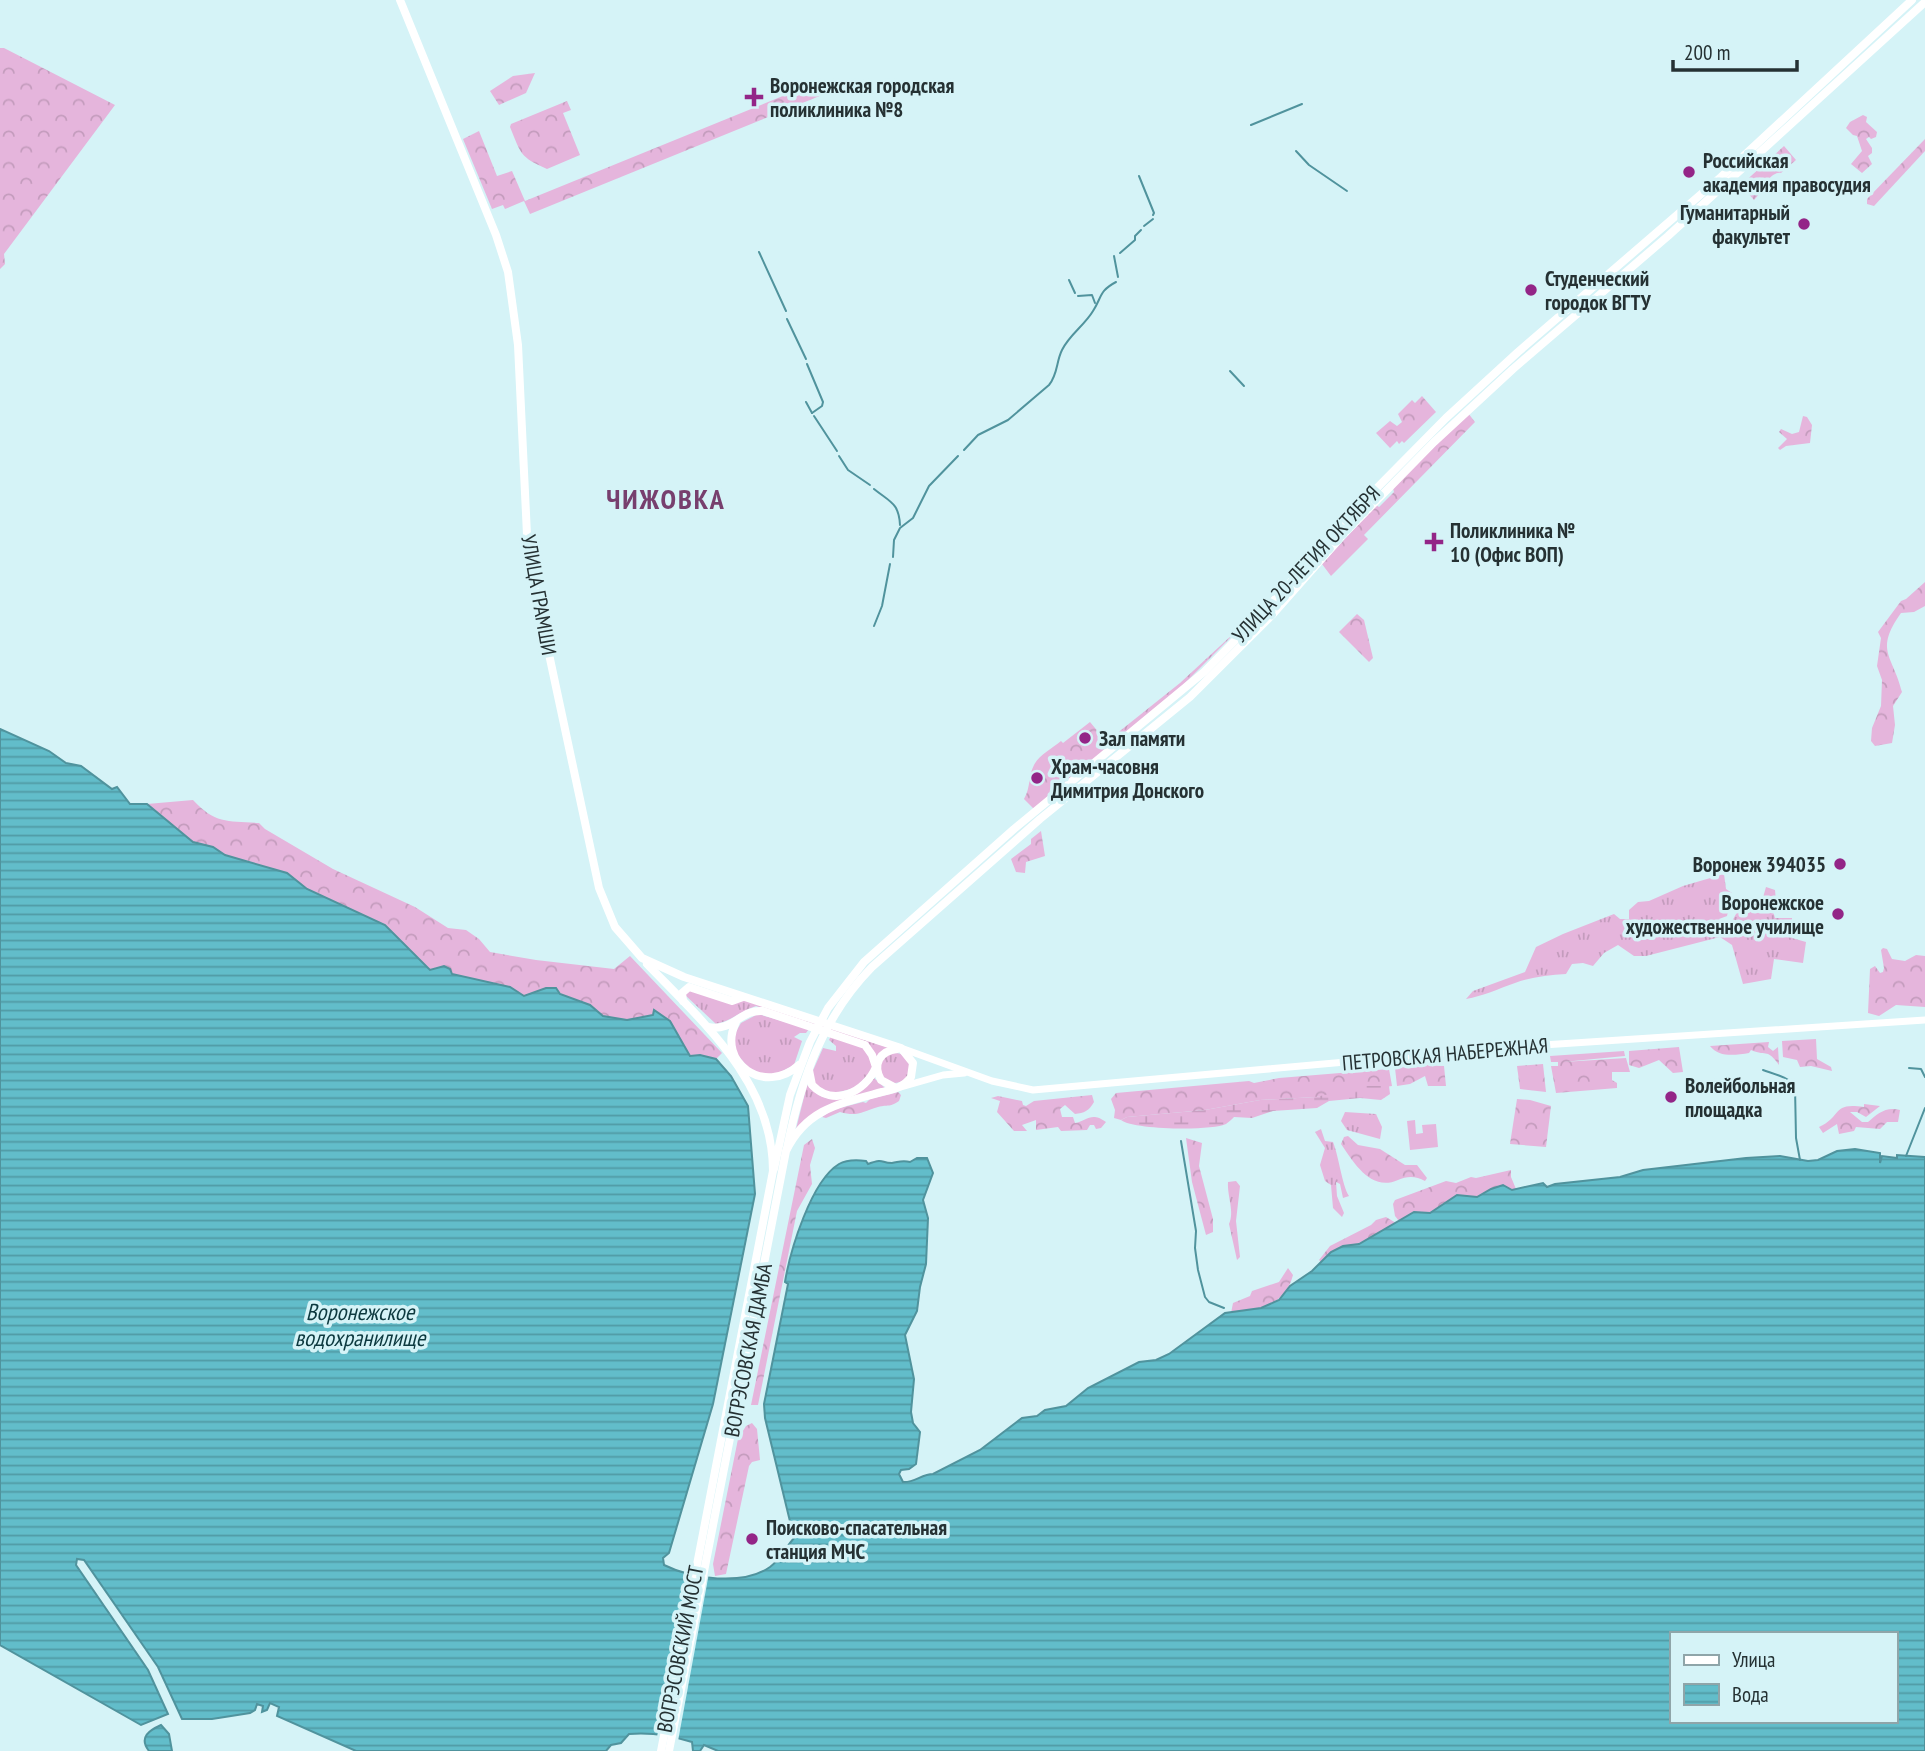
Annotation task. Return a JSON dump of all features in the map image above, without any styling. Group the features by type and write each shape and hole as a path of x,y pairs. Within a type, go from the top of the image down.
{"main road":[{"name":"УЛИЦА ГРАМШИ","path":"400,0 506,263 519,358 528,551 533,583 599,888 615,927 642,958 684,978 823,1024"},
{"name":"УЛИЦА 20-ЛЕТИЯ ОКТЯБРЯ","path":"1787,122 1912,0"},
{"name":"УЛИЦА 20-ЛЕТИЯ ОКТЯБРЯ","path":"773,1171 787,1107 814,1043 832,1009 861,978 1040,819 1190,697 1272,615 1340,538 1434,442 1513,369 1668,236 1749,156 1925,2"},
{"path":"642,958 708,1027 746,1077 770,1131 773,1171"},
{"path":"683,1001 682,993 689,987 732,1001 743,997"},
{"path":"708,1027 723,1028 750,1012 763,1011 862,1044 872,1055 878,1075 885,1084 901,1087"},
{"name":"ПЕТРОВСКАЯ НАБЕРЕЖНАЯ","path":"823,1024 901,1048 1004,1085 1033,1090 1514,1046 1925,1020"},
{"path":"736,1022 731,1036 731,1048 751,1074 776,1078 805,1063 812,1085 824,1095 834,1097 846,1094 866,1084 885,1052 901,1048 911,1058 914,1068 911,1077 901,1087 822,1111 798,1131 786,1151"},
{"name":"УЛИЦА 20-ЛЕТИЯ ОКТЯБРЯ","path":"786,1151 805,1063"},
{"name":"ПЕТРОВСКАЯ НАБЕРЕЖНАЯ","path":"901,1087 943,1074 969,1072"},
{"name":"ВОГРЭСОВСКАЯ ДАМБА","path":"704,1548 786,1151"},
{"name":"ВОГРЭСОВСКАЯ ДАМБА","path":"704,1548 773,1171"},
{"name":"ВОГРЭСОВСКИЙ МОСТ","path":"661,1751 704,1548"},
{"name":"ВОГРЭСОВСКИЙ МОСТ","path":"669,1751 704,1548"}],"green space":[{"path":"0,48 115,105 4,254 5,264 0,269"},
{"path":"535,73 526,93 499,105 490,91 513,76"},
{"path":"822,80 827,93 530,214 524,201 505,209 503,205 492,209 463,139 479,131 497,176 512,171 525,201"},
{"path":"567,101 571,110 563,113 580,155 547,169 522,154 510,127 511,124"},
{"path":"1863,115 1867,117 1866,122 1877,132 1876,137 1866,139 1872,148 1872,153 1868,156 1872,164 1862,173 1851,164 1862,151 1857,136 1846,128 1850,122"},
{"path":"1925,139 1925,151 1874,206 1867,204 1867,199"},
{"path":"1784,146 1796,160 1781,173 1771,177 1768,180 1770,182 1754,200 1741,185"},
{"path":"1422,396 1436,412 1404,443 1402,441 1399,444 1397,441 1390,448 1376,433 1390,421 1397,426 1402,422 1398,414 1412,400 1415,403"},
{"path":"1468,413 1475,422 1364,535 1368,539 1331,576 1322,564 1376,505 1379,507 1394,492 1393,488"},
{"path":"1803,416 1807,417 1812,425 1810,443 1786,446 1780,450 1778,448 1787,439 1779,432 1781,429 1792,434 1799,432"},
{"path":"1925,582 1925,606 1914,612 1901,613 1888,636 1888,653 1902,692 1893,706 1895,725 1892,743 1875,746 1871,741 1872,728 1881,706 1882,680 1877,666 1881,638 1878,632 1901,601"},
{"path":"1357,614 1364,620 1373,658 1369,662 1339,632"},
{"path":"1246,622 1178,690 1058,787 1056,782 1180,683"},
{"path":"1090,722 1110,746 1034,809 1024,799 1036,761"},
{"path":"193,800 208,813 223,820 259,823 333,869 415,907 448,928 466,930 479,939 490,952 614,969 630,956 722,1053 716,1059 700,1055 690,1056 670,1021 654,1011 653,1015 627,1020 603,1016 589,1005 546,988 524,996 510,987 452,974 450,969 444,966 430,970 385,925 307,889 287,873 225,855 213,847 193,842 147,804"},
{"path":"1041,831 1045,856 1026,862 1025,873 1016,872 1011,859 1031,844 1031,839"},
{"path":"1724,874 1726,889 1732,893 1727,916 1719,919 1722,923 1731,923 1741,905 1762,901 1766,887 1775,890 1776,901 1772,908 1775,918 1792,918 1792,938 1806,942 1803,963 1774,959 1771,979 1743,984 1732,945 1720,937 1646,956 1634,956 1618,945 1604,953 1593,966 1572,964 1566,974 1527,979 1466,999 1473,991 1525,972 1536,947 1614,914 1620,919 1629,919 1629,910 1638,902 1649,901 1683,886"},
{"path":"1883,948 1887,949 1892,959 1905,961 1916,955 1925,956 1925,1007 1896,1005 1879,1016 1868,1013 1870,969 1875,966 1880,973 1883,972"},
{"path":"690,989 745,1000 890,1048 876,1059 864,1042 756,1006 716,1024 685,995"},
{"path":"758,1014 809,1029 806,1033 794,1037 802,1041 794,1065 773,1076 751,1071 737,1054 733,1037 741,1023"},
{"path":"831,1036 860,1044 867,1053 873,1070 855,1088 831,1094 814,1084 811,1075 823,1048 836,1051 836,1046 829,1040"},
{"path":"1816,1039 1817,1059 1831,1067 1832,1071 1811,1066 1800,1067 1797,1060 1783,1057 1782,1041"},
{"path":"1769,1042 1768,1047 1773,1051 1778,1047 1779,1065 1767,1054 1751,1050 1749,1053 1728,1055 1710,1046"},
{"path":"1679,1047 1683,1072 1673,1073 1659,1060 1639,1068 1629,1065 1629,1051"},
{"path":"1624,1051 1625,1056 1563,1062 1626,1058 1630,1072 1612,1072 1612,1080 1617,1083 1617,1088 1556,1093 1551,1066 1558,1066 1558,1062 1551,1062 1550,1056"},
{"path":"895,1053 901,1054 909,1062 909,1074 901,1082 895,1083 889,1082 881,1074 880,1068 881,1062 889,1054"},
{"path":"1543,1064 1546,1092 1520,1089 1517,1066"},
{"path":"1444,1066 1446,1086 1428,1086 1425,1076 1410,1084 1397,1086 1395,1068"},
{"path":"1389,1069 1392,1086 1316,1097 1260,1100 1205,1110 1127,1117 1121,1120 1114,1118 1115,1110 1111,1099 1116,1093 1249,1081 1254,1083 1279,1078"},
{"path":"874,1078 885,1088 827,1107 796,1129 807,1085 821,1096 838,1098 865,1086"},
{"path":"1364,1086 1389,1086 1390,1094 1381,1100 1360,1098 1329,1101 1317,1108 1273,1111 1252,1118 1234,1117 1226,1124 1206,1128 1156,1128 1121,1120 1127,1117 1205,1110 1260,1100 1316,1097"},
{"path":"898,1092 901,1095 899,1101 893,1104 859,1113 840,1112 822,1117 832,1110 866,1103 870,1099"},
{"path":"1092,1095 1094,1102 1084,1112 1075,1114 1065,1105 1060,1109 1062,1117 1073,1117 1075,1123 1097,1117 1106,1122 1101,1128 1096,1129 1094,1125 1090,1125 1087,1130 1061,1131 1058,1127 1036,1130 1036,1120 1022,1125 1027,1131 1014,1131 997,1112 1000,1101 991,1098 998,1096 1022,1101 1026,1106 1034,1101"},
{"path":"1517,1099 1551,1106 1546,1147 1510,1144"},
{"path":"1864,1104 1880,1106 1866,1117 1850,1112 1862,1122 1868,1122 1886,1110 1895,1109 1900,1110 1898,1122 1887,1122 1880,1129 1856,1127 1854,1131 1839,1134 1837,1124 1823,1133 1819,1127 1842,1108 1864,1107"},
{"path":"1345,1112 1376,1114 1382,1127 1380,1139 1347,1130 1341,1121"},
{"path":"1415,1120 1416,1134 1423,1133 1422,1125 1436,1124 1438,1147 1410,1150 1407,1121"},
{"path":"1321,1129 1325,1141 1333,1142 1349,1196 1343,1198 1340,1184 1336,1182 1337,1196 1344,1213 1342,1217 1333,1208 1331,1185 1325,1181 1320,1165 1325,1148 1315,1132"},
{"path":"1348,1136 1358,1145 1380,1149 1405,1165 1417,1165 1427,1178 1425,1181 1408,1177 1388,1183 1372,1179 1364,1174 1341,1144 1344,1137"},
{"path":"1186,1138 1202,1143 1199,1166 1213,1219 1213,1232 1206,1235 1192,1182"},
{"path":"812,1139 815,1148 810,1165 812,1184 797,1211 758,1405 751,1405 804,1145"},
{"path":"1511,1170 1516,1189 1491,1189 1477,1197 1457,1195 1430,1213 1414,1212 1399,1221 1395,1216 1395,1200 1446,1181 1456,1183 1471,1177"},
{"path":"1236,1181 1240,1186 1236,1221 1240,1257 1237,1260 1229,1224 1231,1214 1228,1187 1228,1182"},
{"path":"1386,1217 1396,1223 1355,1245 1337,1250 1321,1262 1319,1260 1330,1246"},
{"path":"1288,1268 1293,1275 1284,1293 1277,1300 1251,1311 1231,1313 1233,1303 1250,1296 1252,1291 1279,1282"},
{"path":"752,1423 757,1429 760,1460 749,1466 726,1574 715,1576 713,1564 738,1439 746,1426"}],"water":[{"name":"Воронежское водохранилище","path":"0,729 49,751 66,763 81,766 112,789 117,787 130,804 147,804 193,842 213,847 225,855 287,873 307,889 385,925 430,970 444,966 450,969 452,974 510,987 524,996 546,988 556,988 560,994 590,1005 603,1016 627,1020 653,1015 654,1010 670,1021 690,1056 700,1055 716,1059 731,1076 748,1106 755,1194 713,1404 669,1553 663,1558 664,1565 689,1574 732,1578 759,1573 774,1564 794,1538 764,1404 788,1284 785,1282 797,1236 819,1185 839,1164 856,1160 866,1161 868,1164 880,1161 910,1162 917,1158 927,1158 933,1173 923,1200 928,1218 926,1264 917,1311 905,1335 914,1379 911,1412 913,1423 920,1432 916,1464 901,1470 899,1474 903,1482 933,1474 980,1450 1022,1418 1066,1406 1088,1388 1139,1362 1156,1360 1169,1354 1225,1313 1261,1308 1279,1300 1290,1286 1312,1271 1331,1252 1343,1246 1359,1244 1414,1212 1430,1213 1457,1195 1477,1197 1503,1185 1512,1190 1543,1183 1547,1187 1620,1177 1643,1170 1746,1158 1780,1156 1818,1160 1837,1151 1855,1149 1880,1153 1880,1163 1882,1156 1925,1157 1925,1751 718,1751 704,1745 700,1751 693,1751 692,1742 645,1733 629,1734 621,1743 611,1745 606,1751 356,1751 277,1716 279,1707 270,1703 267,1710 262,1712 263,1706 257,1704 255,1710 250,1713 212,1719 182,1719 158,1667 84,1560 77,1559 76,1565 148,1670 168,1714 141,1725 0,1645"},
{"path":"161,1725 169,1734 172,1751 149,1751 145,1738 149,1732"}],"pier":[{"path":"688,1571 709,1573 678,1741 657,1737"}],"waterway":[{"path":"1251,125 1302,104"},
{"path":"1296,151 1309,165 1347,191"},
{"path":"1139,176 1153,215"},
{"path":"1144,226 1153,219"},
{"path":"1120,253 1135,240 1141,230"},
{"path":"759,252 786,311"},
{"path":"1114,256 1118,277"},
{"path":"1069,280 1075,293"},
{"path":"964,450 978,435 1008,420 1049,385 1065,344 1089,316 1104,291 1116,282"},
{"path":"1078,296 1092,295 1095,303"},
{"path":"787,319 806,359"},
{"path":"807,364 823,402 822,406 812,413"},
{"path":"1230,371 1244,386"},
{"path":"806,402 812,413"},
{"path":"814,416 837,451"},
{"path":"839,456 848,470 870,485"},
{"path":"893,557 894,540 900,528 913,518 929,486 958,456"},
{"path":"874,489 896,507 900,525"},
{"path":"874,626 882,606 890,564"},
{"path":"1909,1068 1921,1069 1925,1077"},
{"path":"1763,1070 1785,1078 1795,1087 1796,1138 1800,1160"},
{"path":"1906,1156 1925,1108"},
{"path":"1181,1141 1196,1231 1198,1270 1205,1297 1209,1302 1224,1308"}],"place":[{"name":"Воронежская городская поликлиника №8","path":"754,97"},
{"name":"Российская академия правосудия","path":"1689,172"},
{"name":"Гуманитарный факультет","path":"1804,224"},
{"name":"Студенческий городок ВГТУ","path":"1531,290"},
{"name":"Поликлиника № 10 (Офис ВОП)","path":"1434,542"},
{"name":"Зал памяти","path":"1085,738"},
{"name":"Храм-часовня Димитрия Донского","path":"1037,778"},
{"name":"Воронеж 394035","path":"1840,864"},
{"name":"Воронежское художественное училище","path":"1838,914"},
{"name":"Волейбольная площадка","path":"1671,1097"},
{"name":"Поисково-спасательная станция МЧС","path":"752,1539"}],"district":[{"name":"ЧИЖОВКА","path":"666,498"}]}
